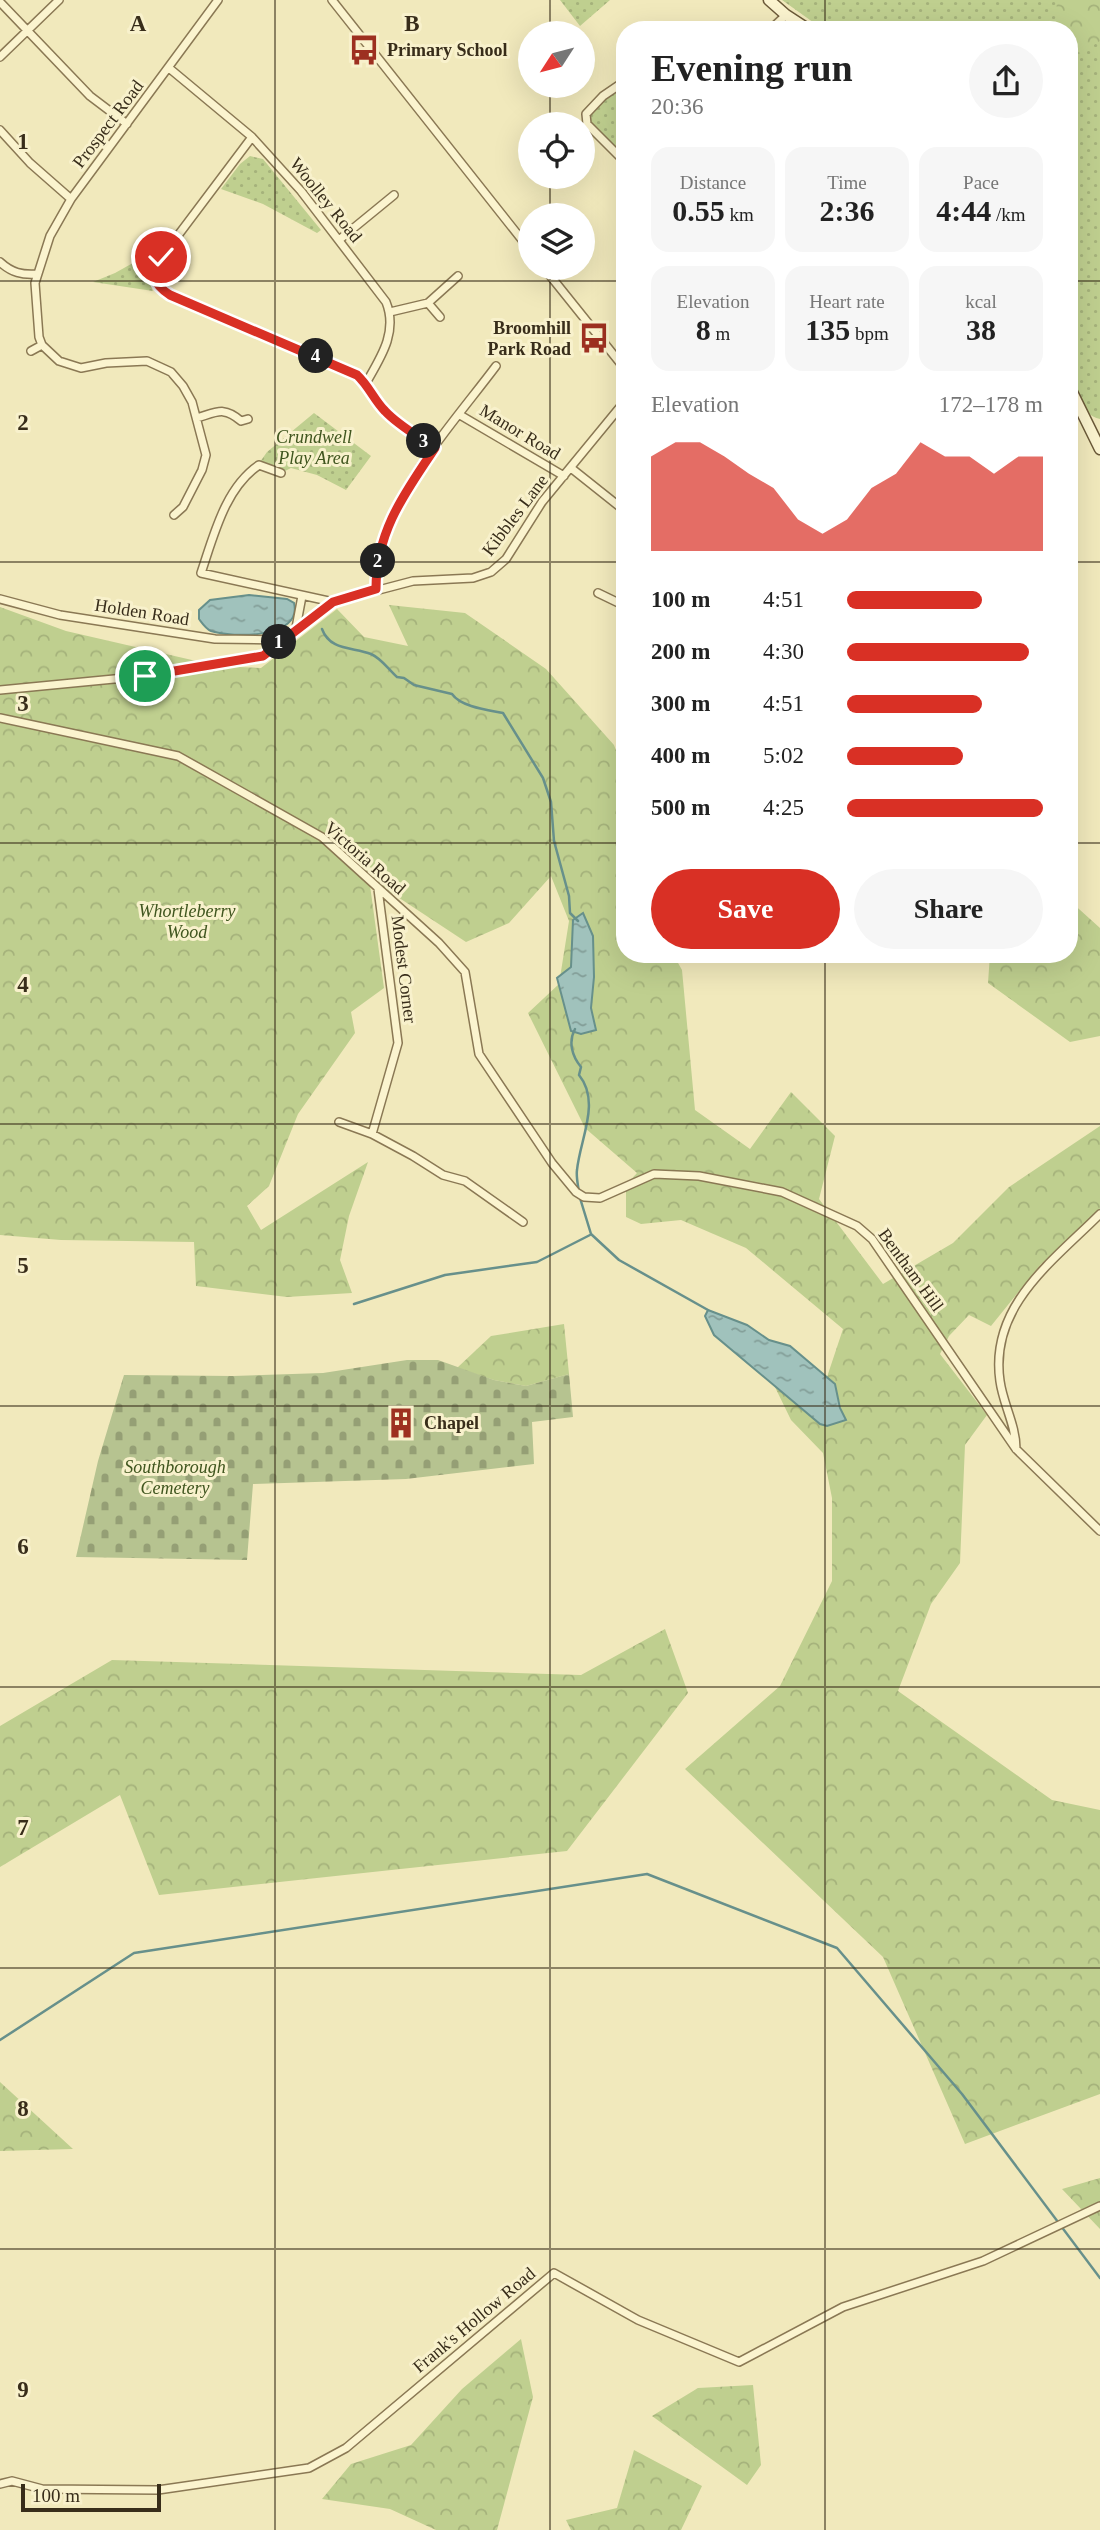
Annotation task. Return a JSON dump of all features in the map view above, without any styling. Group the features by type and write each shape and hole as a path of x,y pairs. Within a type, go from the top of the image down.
{"street":[{"path":"0,57 59,0"},
{"name":"Prospect Road","path":"43,345 36,325 35,283 50,236 71,200 218,0"},
{"path":"332,0 518,235"},
{"path":"769,0 795,21"},
{"path":"0,2 90,96 127,124"},
{"path":"780,21 786,15"},
{"name":"Woolley Road","path":"169,68 252,137 301,191 386,302 390,312"},
{"path":"616,87 586,114 587,124 616,150"},
{"path":"0,130 30,163 71,200"},
{"path":"252,137 155,266 158,287 170,295 350,371 366,383 377,402 391,417 435,448"},
{"path":"339,240 394,195"},
{"path":"0,262 8,270 24,275 37,274"},
{"path":"366,383 383,354 390,334 390,312 428,303 457,276"},
{"path":"554,280 616,358"},
{"path":"428,303 440,317"},
{"path":"31,351 43,345 60,361 81,368 106,363 147,361 171,372 192,402 206,455 202,470 183,507 174,515"},
{"name":"Manor Road","path":"376,589 378,555 390,519 435,448 496,366"},
{"path":"1078,401 1095,428 1100,449"},
{"path":"197,418 220,411 231,412 241,421 247,419"},
{"name":"Kibbles Lane","path":"0,690 145,676 263,656 333,602 413,581 473,579 491,572 506,559 542,502 616,412"},
{"name":"Manor Road","path":"460,415 564,476"},
{"path":"281,472 259,465 246,474 236,486 201,573 333,602"},
{"path":"571,468 616,504"},
{"path":"598,593 616,602"},
{"path":"296,628 302,596"},
{"name":"Holden Road","path":"0,599 60,615 215,639 281,640"},
{"name":"Victoria Road","path":"0,718 177,757 321,837 439,943 465,972 479,1054 568,1185"},
{"name":"Modest Corner","path":"372,1134 398,1043 378,889"},
{"path":"339,1122 372,1134 443,1175 465,1181 523,1222"},
{"name":"Bentham Hill","path":"568,1185 584,1197 600,1198 654,1174 699,1177 782,1192 857,1226 872,1239 1016,1449 1100,1531"},
{"path":"1016,1449 1016,1435 1000,1381 1000,1345 1007,1318 1030,1285 1100,1214"},
{"name":"Frank's Hollow Road","path":"0,2484 12,2481 42,2489 158,2490 309,2468 346,2448 554,2273 639,2320 739,2362 843,2307 983,2261 1100,2206"}],"green space":[{"path":"560,0 610,0 586,21 576,21"},
{"path":"782,0 1100,0 1100,419 1088,413 1078,396 1078,21 811,21"},
{"path":"1057,0 1100,0 1100,41 1078,54 1078,21 1053,21 1056,18"},
{"path":"616,89 616,153 595,132 595,112 588,112"},
{"path":"250,156 263,159 321,230 317,233 263,204 221,189 240,164"},
{"path":"149,254 145,272 153,291 93,282 115,273"},
{"name":"Crundwell Play Area","path":"314,413 371,456 346,490 317,475 291,468 281,473 260,462 267,452"},
{"name":"Whortleberry Wood","path":"389,605 465,613 546,669 614,745 616,963 678,963 682,970 695,1110 750,1149 791,1092 835,1136 819,1199 883,1284 953,1243 1009,1187 1100,1126 1100,1215 1041,1264 991,1326 969,1315 949,1336 940,1354 987,1415 965,1445 960,1563 931,1604 898,1691 1052,1800 1100,1810 1100,2094 965,2144 883,1957 685,1769 780,1686 832,1581 832,1498 823,1453 791,1420 773,1383 827,1426 845,1420 836,1391 827,1377 843,1329 746,1248 681,1220 641,1224 626,1217 626,1185 637,1173 585,1128 528,1013 559,984 569,921 551,876 509,923 466,942 369,878 384,988 351,1012 355,1033 298,1114 269,1186 247,1206 261,1230 368,1162 349,1216 340,1260 352,1293 287,1297 196,1286 194,1242 61,1240 0,1235 0,607 66,631 218,666 261,668 337,609 364,637 408,646"},
{"path":"1078,908 1100,928 1100,1036 1070,1042 988,983 989,963 1078,963"},
{"path":"564,1324 569,1374 526,1386 494,1380 457,1368 491,1336"},
{"name":"Southborough Cemetery","path":"407,1360 438,1360 494,1380 526,1386 569,1374 573,1417 532,1422 534,1464 406,1479 253,1484 247,1560 76,1557 98,1461 124,1375 323,1373"},
{"path":"665,1629 688,1693 567,1851 159,1895 120,1795 0,1867 0,1726 112,1660 581,1675"},
{"path":"0,2082 73,2149 0,2151"},
{"path":"1100,2178 1100,2229 1062,2189"},
{"path":"521,2339 533,2397 497,2530 436,2530 390,2509 322,2499 351,2464 411,2445 462,2389"},
{"path":"753,2385 761,2465 747,2485 652,2416 698,2388"},
{"path":"634,2450 702,2486 681,2530 571,2530 566,2520 617,2508"}],"water":[{"path":"249,595 287,599 294,603 294,615 288,624 277,630 249,635 211,631 199,619 199,610 210,600"},
{"path":"583,913 593,936 594,977 591,1008 596,1030 581,1034 571,1031 557,978 571,967 573,920"},
{"path":"708,1310 747,1325 769,1340 790,1346 835,1384 840,1408 846,1420 827,1426 820,1424 714,1335 705,1316"}],"waterway":[{"path":"322,629 336,645 375,656 397,677 414,685 452,694 475,707 503,713 543,778 551,802 554,841 569,896 570,913 578,921"},
{"path":"575,1029 572,1049 581,1067 579,1075 585,1086 589,1109 577,1170 579,1192"},
{"path":"580,1198 591,1234 619,1260 708,1310"},
{"path":"354,1304 445,1275 537,1262 590,1235"},
{"path":"0,2040 134,1953 647,1874 837,1948 962,2094 1100,2278"}],"place":[{"name":"Primary School","path":"364,50"},
{"name":"Broomhill Park Road","path":"594,338"},
{"name":"Chapel","path":"401,1423"}],"route":[{"path":"145,676 263,656 333,602 376,589 378,555 390,519 435,448 391,417 357,375 170,295 158,287 155,266 161,257"}]}
